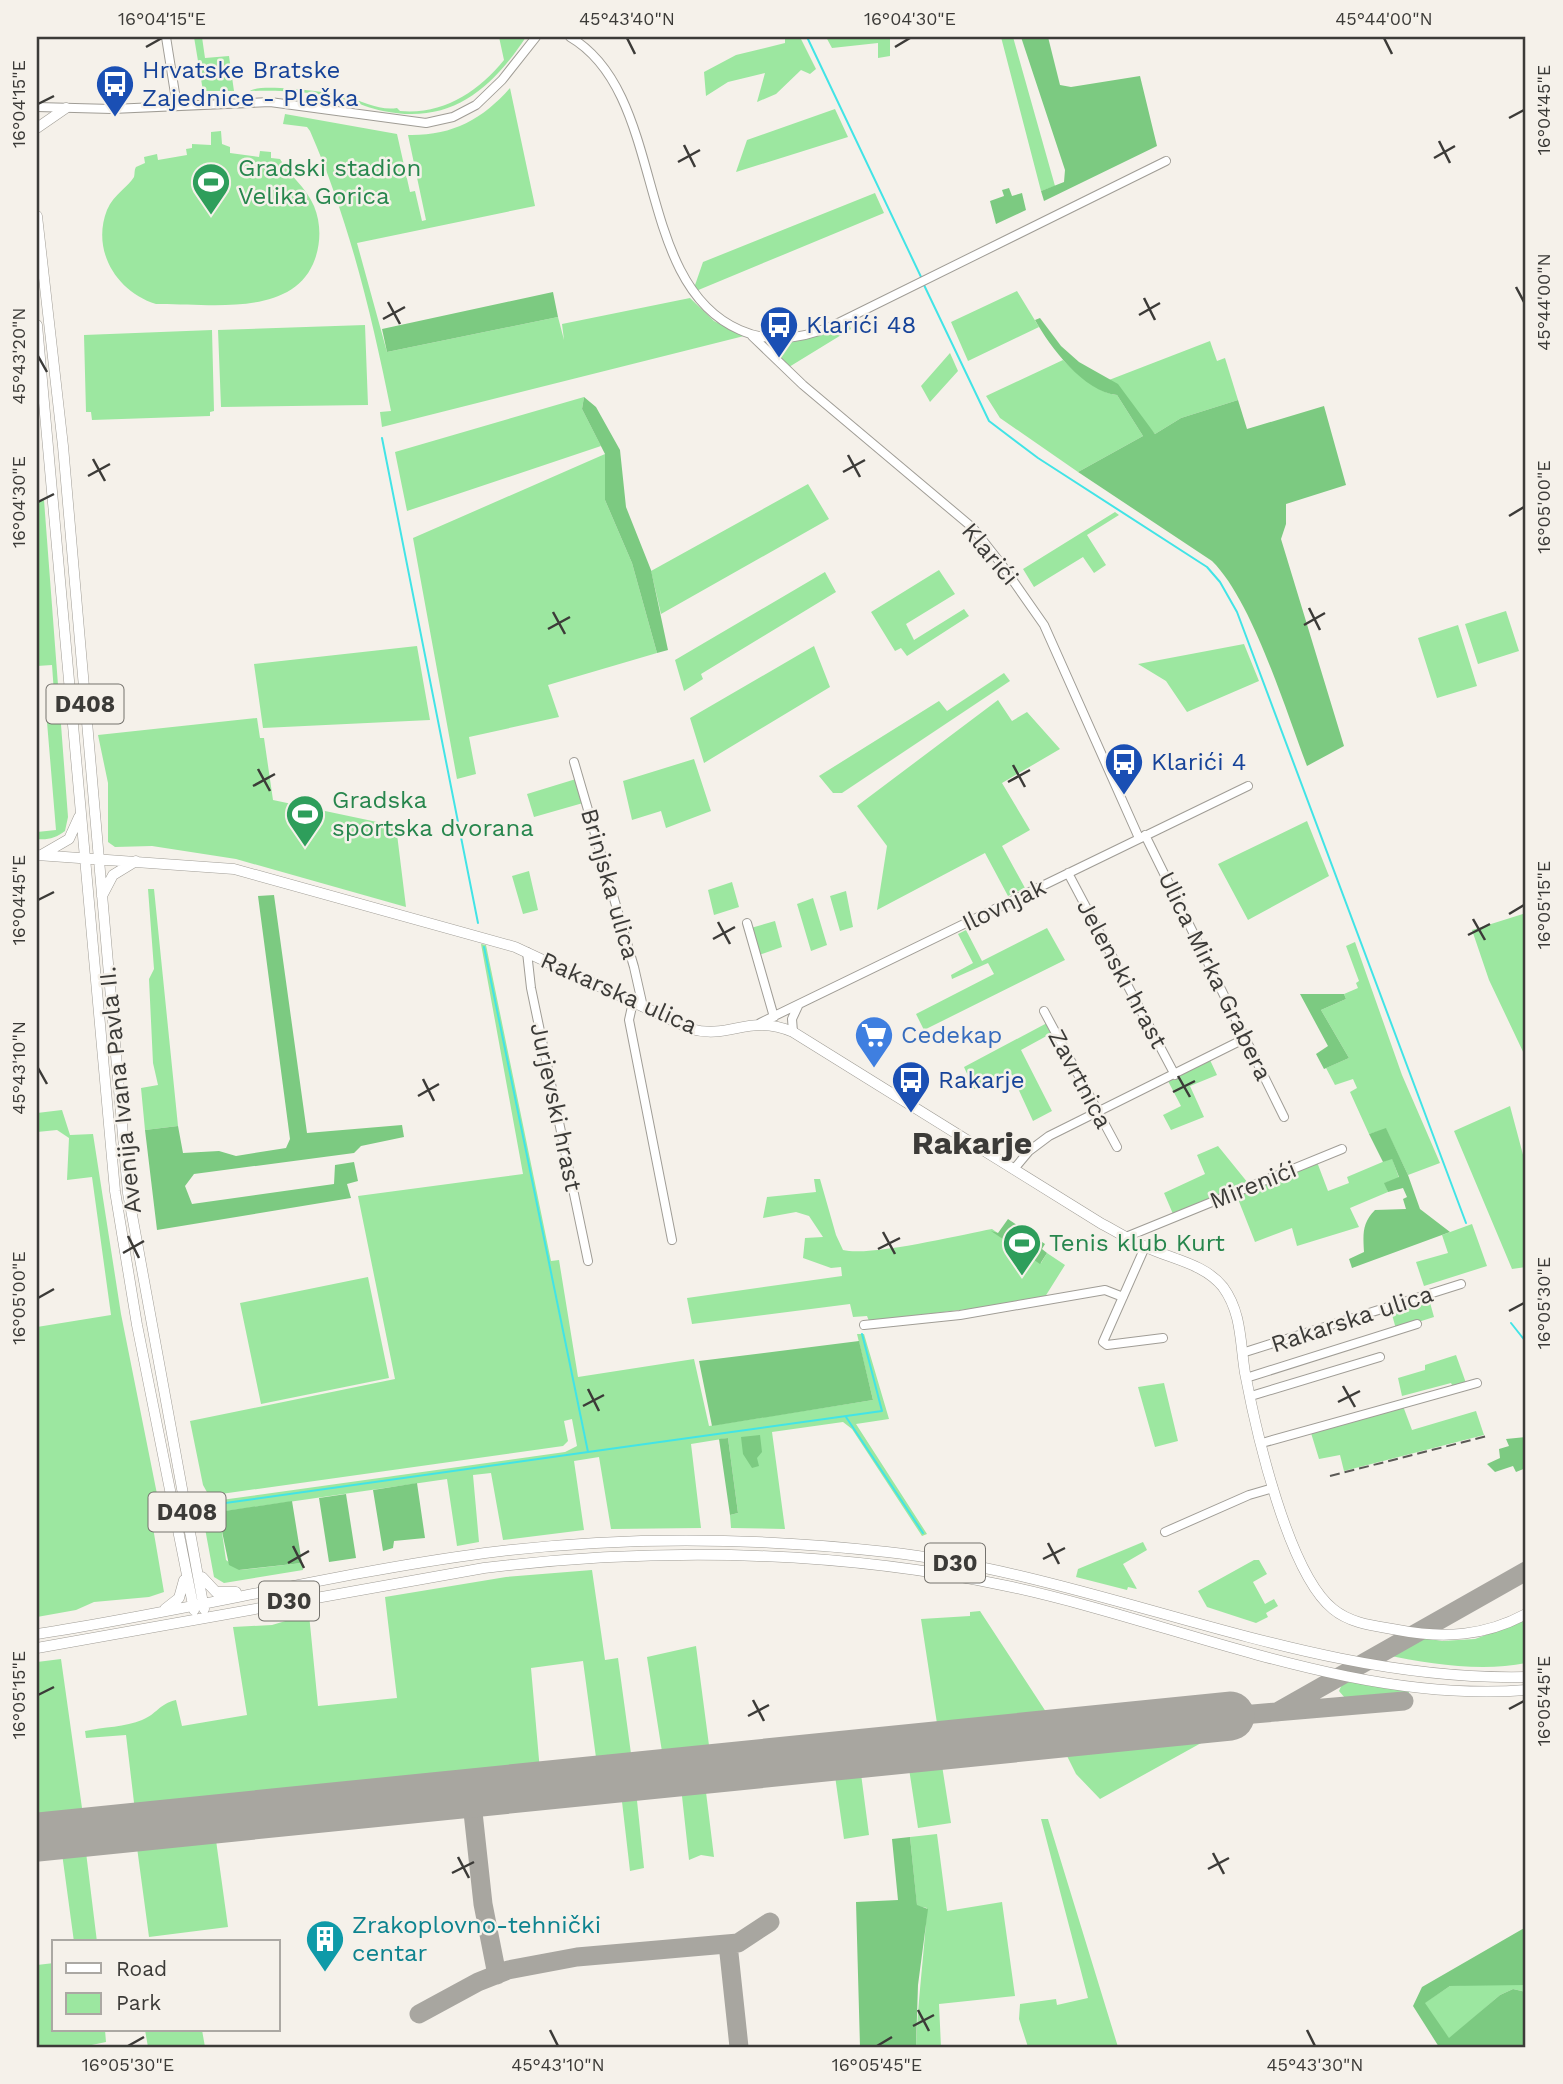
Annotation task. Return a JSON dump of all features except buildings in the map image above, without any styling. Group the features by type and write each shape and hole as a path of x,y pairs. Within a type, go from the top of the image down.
{"main road":[{"path":"37,128 66,108"},
{"name":"Avenija Ivana Pavla II.","path":"37,216 62,432 128,1193 197,1567 198,1605"},
{"name":"Avenija Ivana Pavla II.","path":"37,326 115,1191 137,1325 182,1548 201,1619"},
{"path":"39,855 69,839 81,810"},
{"path":"39,855 138,860"},
{"path":"101,900 113,875 138,860"},
{"name":"Rakarska ulica","path":"138,860 234,869 527,952 638,1005 705,1032 760,1023 793,1032 1126,1237 1193,1266 1216,1280 1237,1314 1246,1378 1285,1526 1320,1594 1331,1608 1350,1619 1403,1631 1443,1636 1493,1629 1526,1614"},
{"name":"D30","path":"37,1634 485,1553 559,1546 705,1541 806,1544 892,1552 1012,1574 1362,1663 1440,1673 1526,1676"},
{"path":"159,1612 175,1603 181,1595 184,1581 182,1548"},
{"name":"D30","path":"37,1648 425,1577 554,1560 645,1555 785,1557 944,1574 1008,1587 1299,1665 1366,1678 1441,1688 1526,1690"},
{"path":"197,1567 212,1590 251,1595"}],"street":[{"path":"166,37 177,106"},
{"path":"37,107 270,102 318,106 410,123 441,121 465,111 489,93 536,37"},
{"path":"570,37 589,50 614,80 687,285 716,317 752,336 775,339 804,336 931,278 1166,161"},
{"name":"Klarići","path":"752,336 803,385 973,528 1002,565 1044,625 1142,837"},
{"name":"Brinjska ulica","path":"575,762 634,967 638,1005 629,1020 671,1240"},
{"name":"Ilovnjak","path":"760,1023 1248,786"},
{"name":"Ulica Mirka Grabera","path":"1142,837 1284,1117"},
{"name":"Jelenski hrast","path":"1068,873 1175,1075"},
{"path":"747,923 774,1017"},
{"name":"Jurjevski hrast","path":"527,952 531,988 588,1261"},
{"path":"793,1032 792,1019 798,1006"},
{"name":"Zavrtnica","path":"1044,1011 1117,1147"},
{"path":"1014,1169 1043,1140 1246,1038"},
{"name":"Mirenići","path":"1126,1237 1342,1149"},
{"path":"1145,1247 1104,1345 1163,1338"},
{"name":"Rakarska ulica","path":"1242,1353 1461,1284"},
{"path":"864,1325 960,1315 1105,1290 1123,1297"},
{"path":"1246,1378 1417,1324"},
{"path":"1251,1396 1380,1357"},
{"path":"1262,1443 1477,1383"},
{"path":"1164,1532 1249,1494 1273,1488"}],"green space":[{"path":"194,37 202,37 205,58 229,56 234,91 203,91"},
{"path":"499,37 526,37 513,56 483,87 448,108 429,113 383,111 311,93 250,91 280,88 345,96 378,107 397,108 400,111 431,109 458,99 494,72 504,60"},
{"path":"785,37 800,37 816,69 810,74 801,70 776,94 757,102 765,73 728,82 706,96 704,72 736,55 785,43"},
{"path":"826,37 890,37 890,56 878,58 878,43 832,48"},
{"path":"1001,37 1013,37 1055,186 1041,191"},
{"path":"1021,37 1048,37 1060,85 1071,87 1140,76 1157,146 1044,201 1041,191 1064,182 1065,170"},
{"path":"510,88 535,206 357,243 387,352 558,317 564,340 562,324 690,298 714,321 744,336 382,427 380,412 391,411 376,340 348,234 310,131 307,127 283,124 285,114 397,134 410,192 415,191 422,221 426,220 408,135 438,133 465,124 488,109"},
{"path":"835,109 848,137 736,172 747,140"},
{"name":"Gradski stadion Velika Gorica","path":"221,131 222,144 230,147 230,153 259,157 260,151 271,152 271,158 280,159 307,193 314,206 319,226 315,259 304,278 288,291 269,299 247,304 156,304 130,290 111,268 102,240 107,210 113,199 134,177 136,167 145,163 144,157 157,154 158,160 187,155 186,149 192,148 192,144 211,145 211,132"},
{"path":"1009,188 1012,196 1022,193 1026,210 996,224 990,201 1004,196 1002,190"},
{"path":"875,193 884,213 696,291 694,288 703,262"},
{"path":"1017,291 1039,327 968,361 951,322"},
{"path":"553,292 558,317 387,352 382,329"},
{"path":"1040,318 1061,346 1079,362 1118,384 1155,434 1181,418 1238,400 1247,429 1324,406 1346,485 1286,504 1286,524 1281,539 1344,746 1307,766 1267,657 1227,579 1212,561 1078,472 1143,436 1117,395 1092,386 1059,355 1035,320"},
{"path":"848,322 851,329 789,367 777,353 781,343 811,337"},
{"path":"365,325 368,405 221,407 218,330"},
{"path":"212,330 214,411 210,412 210,416 92,420 91,412 86,412 84,335"},
{"path":"1210,341 1217,361 1225,358 1238,400 1181,418 1155,434 1109,380"},
{"path":"950,353 958,371 930,402 921,386"},
{"path":"1063,360 1095,386 1117,395 1143,436 1078,472 1000,418 986,396"},
{"path":"584,397 582,409 601,446 407,511 395,452"},
{"path":"584,397 596,407 620,450 626,507 651,570 668,650 657,653 632,563 605,500 605,454 582,409"},
{"path":"605,454 605,500 632,563 657,653 548,685 559,717 469,737 476,774 457,779 413,538"},
{"path":"808,484 829,519 661,614 651,571"},
{"path":"44,500 68,817 65,831 48,839 37,839 37,832 56,830 47,722 56,721 52,665 37,666 37,501"},
{"path":"1115,512 1119,515 1087,535 1106,565 1094,573 1083,557 1034,587 1023,569"},
{"path":"939,570 955,594 906,624 914,640 964,609 969,616 907,656 901,648 895,651 871,612"},
{"path":"825,572 836,592 701,674 703,679 684,691 675,660"},
{"path":"1506,611 1519,651 1478,664 1465,624"},
{"path":"1458,625 1477,686 1437,698 1418,638"},
{"path":"1244,644 1259,681 1187,712 1166,681 1138,664"},
{"path":"417,646 430,720 263,728 254,664"},
{"path":"814,646 830,687 704,763 690,718"},
{"path":"1004,673 1010,681 842,793 833,793 819,776 939,701 947,711"},
{"path":"998,700 1012,721 1027,712 1060,749 1002,783 1030,830 1002,846 1025,888 1008,896 985,853 877,910 887,846 857,806"},
{"path":"257,718 260,738 264,738 273,800 396,826 406,907 236,859 152,846 115,847 108,842 108,783 98,735"},
{"path":"694,759 711,811 666,828 661,811 632,820 623,781"},
{"path":"576,779 583,803 534,817 527,794"},
{"path":"1307,821 1329,876 1248,920 1218,864"},
{"path":"529,871 538,910 523,914 512,876"},
{"path":"732,882 739,907 714,915 708,890"},
{"path":"148,889 154,889 178,1126 145,1130 141,1088 158,1085 153,1063 149,979 154,969"},
{"path":"846,891 853,927 840,931 830,896"},
{"path":"274,895 307,1133 402,1125 404,1137 361,1146 354,1153 194,1174 185,1186 192,1204 334,1184 335,1165 354,1162 358,1181 347,1184 351,1198 157,1230 145,1130 178,1126 183,1153 219,1151 236,1156 286,1148 290,1139 258,896"},
{"path":"813,898 827,945 811,951 797,904"},
{"path":"1526,913 1526,1058 1489,980 1472,930"},
{"path":"775,921 782,947 759,955 751,928"},
{"path":"1047,928 1065,960 924,1030 916,1014 994,974 988,963 952,979 951,975 973,963 958,934 966,930 982,961"},
{"path":"1355,942 1402,1075 1440,1163 1408,1175 1386,1129 1369,1134 1350,1092 1357,1088 1353,1079 1335,1085 1326,1068 1349,1058 1321,1010 1346,999 1344,994 1358,988 1356,983 1359,981 1346,946"},
{"path":"481,944 486,945 551,1261 559,1260 578,1377 694,1359 709,1426 873,1400 857,1334 864,1334 889,1419 856,1424 927,1534 922,1536 852,1429 843,1422 772,1432 785,1529 731,1528 730,1515 738,1513 728,1438 691,1444 701,1528 611,1529 599,1457 574,1461 584,1530 503,1540 491,1473 473,1475 479,1542 457,1546 447,1479 219,1512 226,1560 240,1570 302,1563 303,1570 224,1583 214,1577 199,1496 214,1501 565,1452 577,1446 572,1419 564,1421 568,1441 563,1446 214,1495 208,1494 203,1485 190,1421 395,1379 358,1196 523,1174"},
{"path":"1300,994 1344,994 1346,999 1321,1010 1349,1058 1324,1069 1316,1054 1328,1046"},
{"path":"1047,1023 1052,1033 1021,1050 1052,1111 1033,1121 1011,1073 974,1089 964,1067"},
{"path":"1210,1060 1217,1075 1190,1086 1204,1117 1171,1130 1163,1115 1181,1106 1168,1081"},
{"path":"1510,1106 1526,1166 1526,1267 1512,1269 1454,1131"},
{"path":"62,1110 70,1135 93,1134 121,1314 161,1514 151,1516 164,1592 149,1597 94,1602 76,1610 37,1617 37,1327 111,1315 92,1177 67,1180 69,1138 57,1130 37,1132 37,1113"},
{"path":"1386,1128 1420,1209 1450,1232 1352,1268 1349,1259 1364,1252 1364,1229 1375,1210 1406,1209 1403,1199 1407,1197 1403,1188 1388,1192 1384,1183 1399,1177 1392,1159 1383,1162 1369,1134"},
{"path":"1218,1146 1248,1183 1173,1214 1164,1193 1205,1174 1197,1155"},
{"path":"1392,1158 1399,1178 1385,1183 1388,1192 1350,1208 1359,1227 1297,1246 1292,1228 1255,1242 1236,1194 1317,1162 1328,1191 1349,1183 1347,1177"},
{"path":"814,1179 820,1179 843,1250 873,1251 992,1229 1041,1263 1047,1253 1065,1265 1043,1300 869,1321 867,1316 853,1317 850,1304 692,1324 687,1298 842,1276 841,1267 831,1268 803,1258 805,1238 823,1237 809,1216 796,1212 763,1218 767,1197 816,1192"},
{"path":"1008,1219 1045,1244 1042,1249 1047,1253 1040,1264 991,1231 998,1233"},
{"path":"1472,1224 1487,1266 1424,1286 1416,1262 1448,1253 1442,1235"},
{"path":"368,1277 389,1378 261,1404 240,1303"},
{"path":"1429,1299 1434,1317 1396,1329 1391,1311"},
{"path":"859,1341 873,1400 712,1426 699,1361"},
{"path":"1456,1355 1466,1383 1453,1387 1451,1383 1402,1396 1398,1378 1425,1370 1425,1365"},
{"path":"1164,1383 1178,1441 1155,1447 1138,1387"},
{"path":"1403,1406 1412,1430 1476,1411 1484,1435 1344,1471 1340,1455 1319,1459 1311,1433"},
{"path":"760,1435 762,1452 757,1458 759,1466 752,1468 743,1454 741,1437"},
{"path":"1526,1437 1526,1468 1516,1472 1513,1466 1495,1472 1487,1464 1500,1458 1499,1449 1509,1446 1506,1439"},
{"path":"728,1438 738,1513 730,1515 719,1439"},
{"path":"417,1483 425,1538 394,1541 393,1548 383,1551 373,1490"},
{"path":"346,1494 356,1558 329,1562 319,1498"},
{"path":"292,1501 302,1563 239,1570 229,1565 218,1512"},
{"path":"1143,1542 1147,1550 1123,1564 1137,1589 1128,1587 1127,1590 1076,1577 1078,1569"},
{"path":"1254,1560 1259,1560 1267,1574 1253,1582 1265,1604 1274,1599 1278,1606 1266,1613 1268,1617 1256,1623 1207,1607 1198,1591"},
{"path":"592,1570 605,1660 618,1658 632,1761 597,1765 583,1661 531,1668 540,1771 135,1811 126,1735 86,1738 85,1731 136,1722 176,1700 182,1726 247,1715 233,1627 272,1625 309,1614 318,1706 397,1698 385,1597 506,1577"},
{"path":"980,1611 1050,1718 938,1730 921,1619 970,1616 970,1612"},
{"path":"1526,1620 1526,1663 1474,1667 1386,1655 1418,1637 1442,1641 1475,1639"},
{"path":"696,1646 710,1753 663,1758 647,1657"},
{"path":"61,1659 83,1815 37,1821 37,1662"},
{"path":"1345,1678 1409,1689 1409,1696 1345,1698 1339,1691"},
{"path":"1221,1732 1100,1799 1076,1774 1063,1748"},
{"path":"941,1759 951,1823 918,1828 908,1762"},
{"path":"860,1766 869,1835 844,1839 834,1769"},
{"path":"705,1784 714,1857 701,1855 689,1860 681,1787"},
{"path":"636,1791 644,1868 630,1871 621,1793"},
{"path":"1041,1819 1048,1819 1118,2047 1028,2047 1019,2019 1020,2004 1056,1999 1057,2005 1088,1998"},
{"path":"215,1833 228,1927 149,1937 136,1840"},
{"path":"937,1834 947,1911 1002,1902 1015,1996 939,2004 941,2047 916,2047 927,1908 917,1906 910,1837"},
{"path":"910,1837 917,1905 928,1909 918,1985 916,2047 860,2047 856,1902 898,1900 892,1839"},
{"path":"85,1844 97,1940 74,1940 61,1846"},
{"path":"1526,1927 1526,1985 1450,1986 1425,2003 1449,2038 1500,1995 1513,1989 1526,1992 1526,2047 1439,2047 1413,2006 1422,1987"},
{"path":"52,1963 52,2032 105,2032 106,2042 82,2047 37,2047 37,1965"},
{"path":"1493,1983 1526,1985 1526,1992 1513,1989 1500,1995 1449,2039 1424,2003 1450,1986"},
{"path":"145,2032 202,2032 205,2047 148,2047"}],"waterway":[{"path":"807,37 922,279"},
{"path":"924,285 989,421 1038,458 1207,567 1220,582 1237,612 1466,1223"},
{"path":"382,438 478,923"},
{"path":"484,947 588,1452 882,1411 862,1334"},
{"path":"1511,1323 1526,1342"},
{"path":"846,1417 923,1533"},
{"path":"204,1506 588,1452"}],"taxiway":[{"path":"1277,1712 1526,1571"},
{"path":"1230,1716 1404,1701"},
{"path":"471,1794 483,1904 497,1975"},
{"path":"419,2014 478,1982 508,1970 577,1957 738,1943 770,1922"},
{"path":"728,1944 739,2047"}],"runway":[{"path":"37,1837 1230,1716"}],"railway":[{"path":"1330,1476 1487,1436"}],"place":[{"name":"Hrvatske Bratske Zajednice - Pleška","path":"115,118"},
{"name":"Gradski stadion Velika Gorica","path":"211,216"},
{"name":"Klarići 48","path":"779,359"},
{"name":"Klarići 4","path":"1124,796"},
{"name":"Gradska sportska dvorana","path":"305,848"},
{"name":"Cedekap","path":"874,1069"},
{"name":"Rakarje","path":"911,1114"},
{"name":"Tenis klub Kurt","path":"1022,1277"},
{"name":"Zrakoplovno-tehnički centar","path":"325,1973"}],"district":[{"name":"Rakarje","path":"972,1143"}]}
